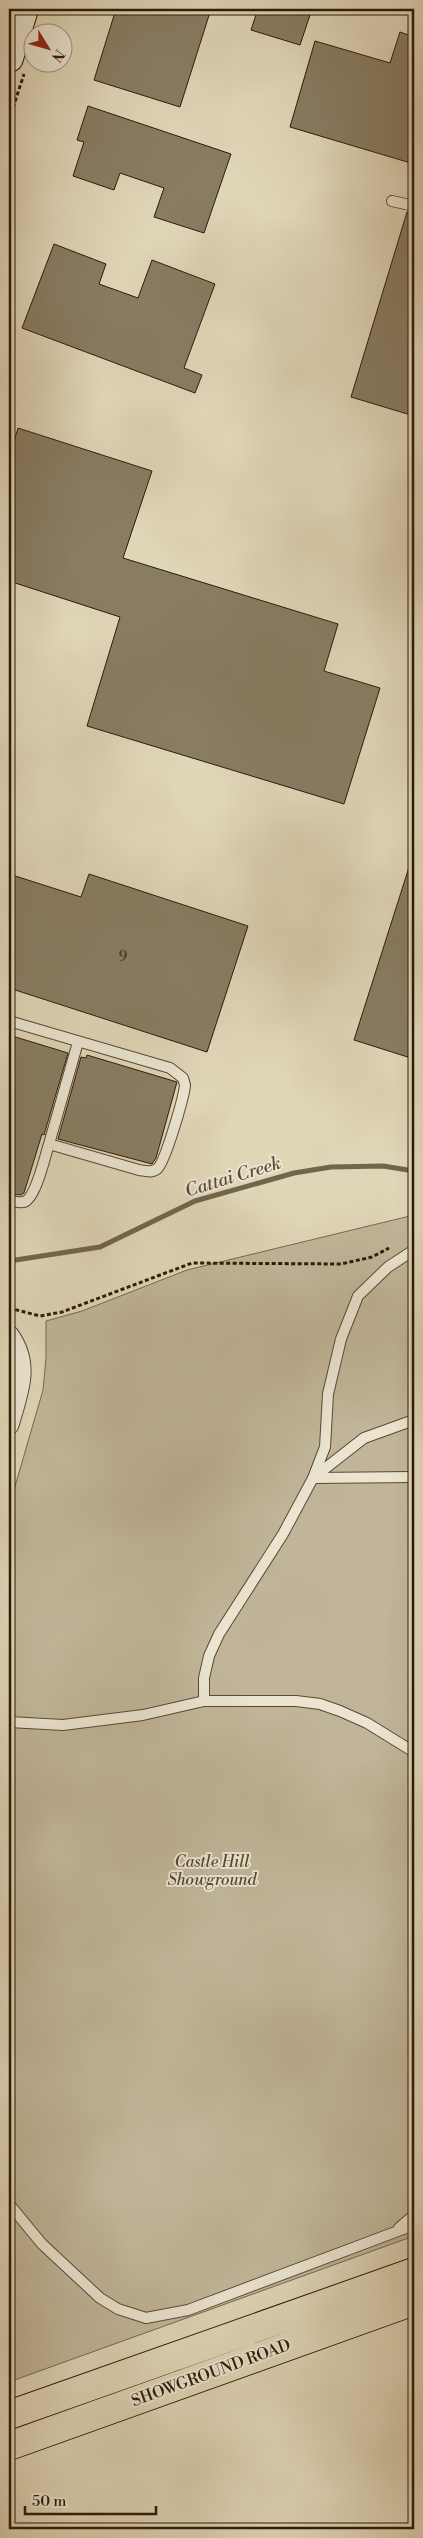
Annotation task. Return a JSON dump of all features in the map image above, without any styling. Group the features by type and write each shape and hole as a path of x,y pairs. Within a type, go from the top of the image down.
{"main road":[{"path":"18,62 24,9"},
{"name":"SHOWGROUND ROAD","path":"9,2415 414,2272"},
{"name":"SHOWGROUND ROAD","path":"9,2446 414,2301"}],"street":[{"path":"9,1335 16,1345 22,1370 21,1383 9,1425"}],"lane":[{"path":"392,200 414,206"},
{"path":"9,1021 170,1068 183,1078 184,1093 162,1163 151,1172 49,1144"},
{"path":"9,1201 23,1203 28,1199 42,1170 78,1042"},
{"path":"204,1701 204,1678 209,1656 219,1634 283,1534 313,1478 325,1447 328,1394 341,1339 358,1296 388,1267 414,1250"},
{"path":"313,1478 364,1438 414,1420"},
{"path":"313,1478 414,1477"},
{"path":"9,1722 63,1725 143,1715 204,1701 296,1701 320,1704 367,1723 414,1752"},
{"path":"9,2204 42,2244 100,2298 118,2309 146,2318 188,2310 414,2225"},
{"path":"393,2233 414,2215"}],"path":[{"path":"9,120 18,62"},
{"path":"9,1308 40,1316 62,1312 192,1263 340,1264 372,1257 394,1246"}],"green space":[{"name":"Castle Hill Showground","path":"414,1215 414,2236 9,2382 9,1507 43,1390 46,1358 46,1321 82,1311 187,1270"}],"building":[{"path":"116,9 211,9 180,107 94,80"},
{"path":"258,9 312,9 300,45 251,30"},
{"path":"400,32 414,37 414,164 290,127 315,41 390,63"},
{"path":"88,106 231,154 204,233 154,217 164,188 120,173 114,190 73,176 84,142 77,140"},
{"path":"407,212 414,213 414,416 351,397"},
{"path":"54,244 106,264 99,284 138,298 152,260 215,284 184,368 202,375 195,393 22,328"},
{"path":"18,428 152,471 123,558 338,624 324,671 380,688 344,804 87,726 120,617 9,581 9,447 12,448"},
{"path":"411,861 414,861 414,1059 354,1040"},
{"path":"9,874 81,897 89,874 248,926 207,1052 9,988"},
{"path":"9,1035 68,1053 44,1135 42,1134 24,1193 21,1195 9,1194"},
{"path":"87,1055 177,1082 156,1158 152,1164 58,1139 81,1057 86,1058"}],"waterway":[{"name":"Cattai Creek","path":"9,1261 100,1247 195,1201 294,1173 331,1167 383,1166 414,1171"}]}
